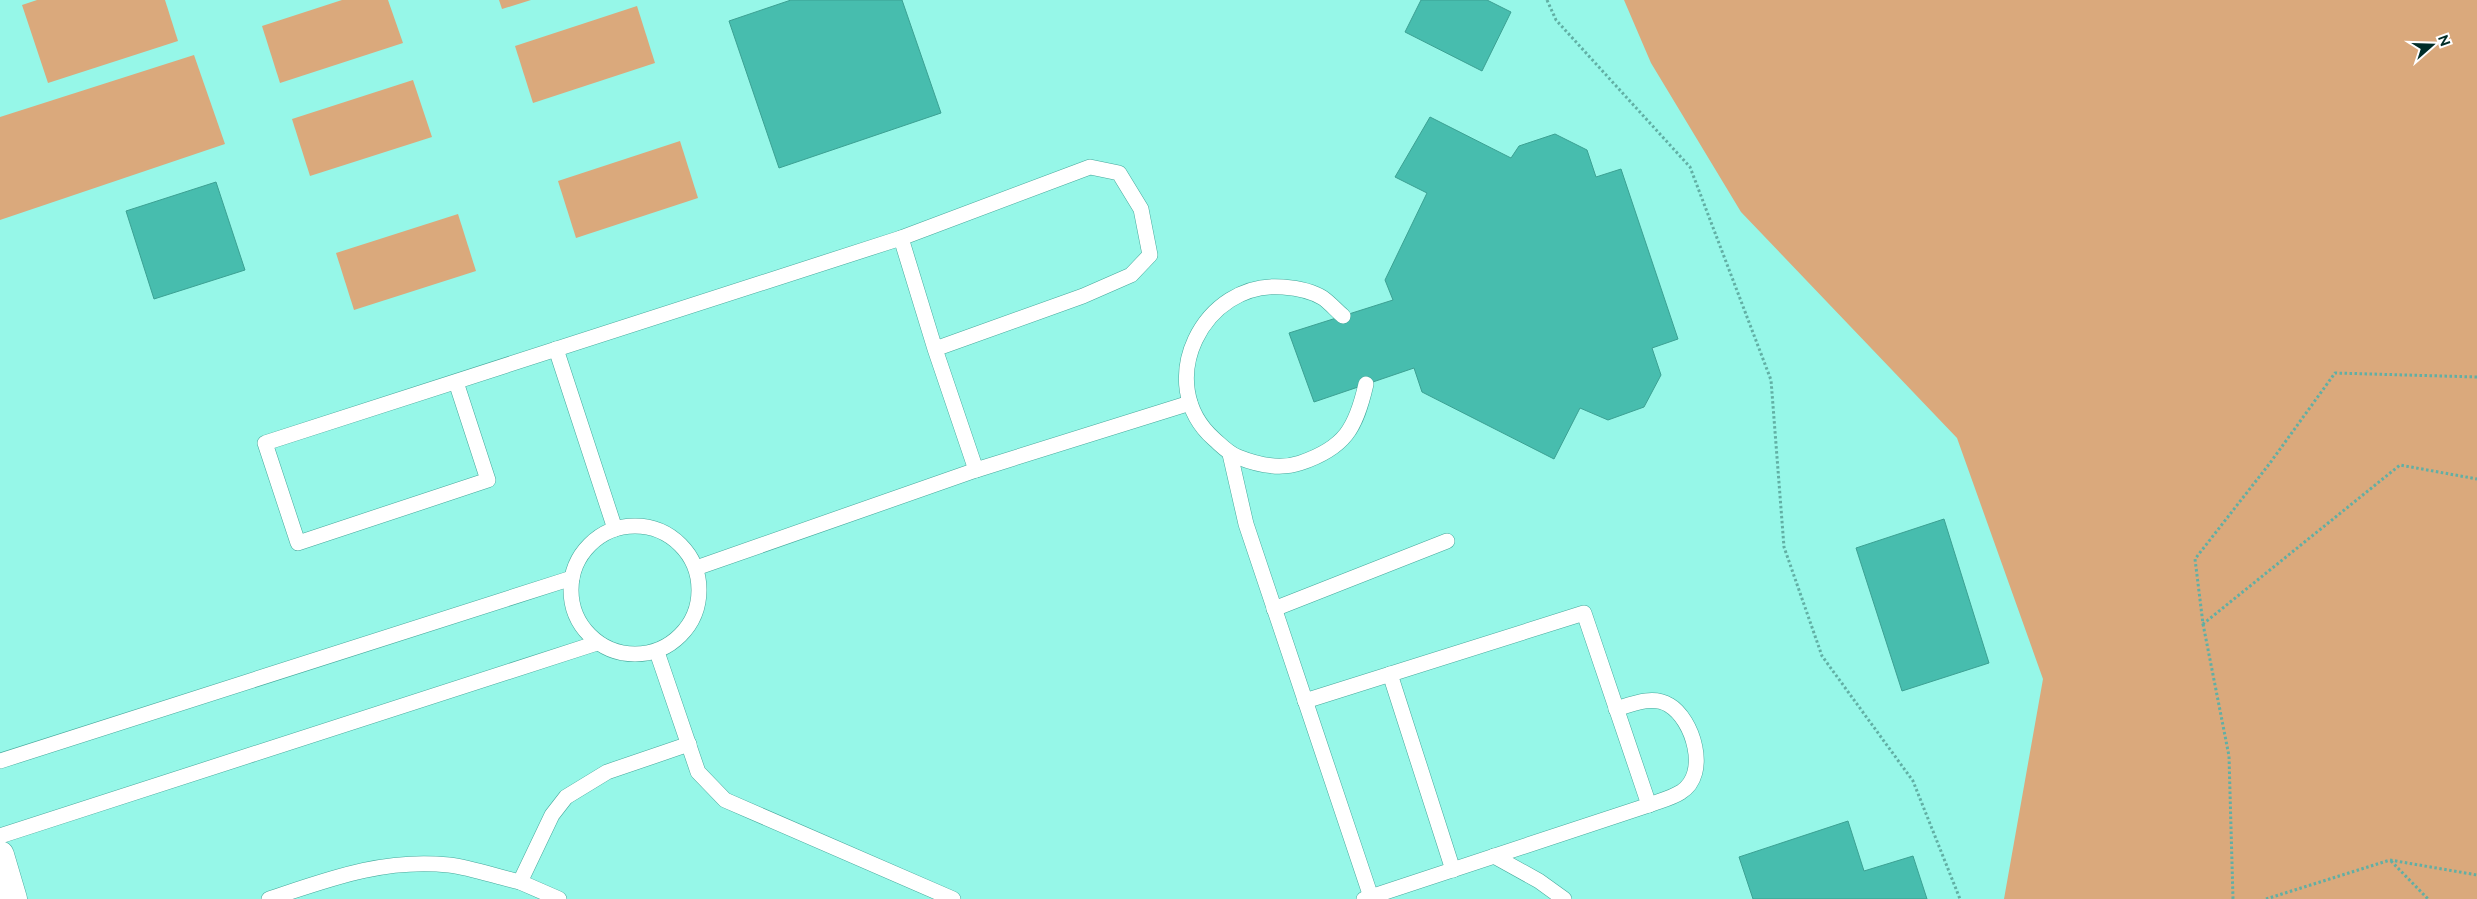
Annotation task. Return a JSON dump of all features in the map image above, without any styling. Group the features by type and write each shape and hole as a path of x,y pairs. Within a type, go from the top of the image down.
{"street":[{"path":"0,855 13,899"}],"lane":[{"path":"456,382 488,480 298,543 265,443 901,238 1090,167 1119,173 1141,208 1150,255 1131,276 1083,296 935,349"},
{"path":"901,238 935,349 976,470"},
{"path":"1343,316 1322,297 1297,288 1270,286 1244,292 1228,300 1220,305 1203,324 1190,350 1186,376 1190,403 1206,433 1230,454 1259,466 1290,466 1320,456 1345,437 1359,414 1366,384"},
{"path":"556,349 615,529"},
{"path":"696,568 976,470 1190,403"},
{"path":"1230,454 1246,524 1305,701 1367,898 1682,792 1696,774 1696,756 1690,732 1680,715 1668,704 1645,700 1616,709"},
{"path":"634,526 654,528 672,537 687,550 696,568 700,588 698,608 692,621 675,642 657,652 636,655 616,652 597,642 584,630 575,614 571,596 572,578 577,562 587,547 600,536 615,529 634,526"},
{"path":"1274,609 1447,541"},
{"path":"0,761 572,578"},
{"path":"1305,701 1584,613 1648,805"},
{"path":"0,836 597,642"},
{"path":"657,652 698,772 725,800 953,899"},
{"path":"1390,674 1453,870"},
{"path":"520,882 552,815 566,796 608,772 689,744"},
{"path":"1494,856 1539,881 1564,899"},
{"path":"269,899 347,873 400,863 450,865 520,882 559,899"}],"path":[{"path":"1547,0 1556,20 1690,167 1771,380 1784,547 1822,656 1912,781 1960,899"},
{"path":"2234,899 2229,756 2204,624 2195,559 2270,463 2335,373 2477,377"},
{"path":"2204,624 2400,464 2477,479"},
{"path":"2390,860 2428,899"},
{"path":"2266,899 2390,860 2477,875"}],"shaded area":[{"path":"37,0 165,0 178,41 48,83 22,5"},
{"path":"342,0 388,0 403,43 280,83 262,26"},
{"path":"499,0 531,0 502,9"},
{"path":"1624,0 2477,0 2477,899 2004,899 2043,679 1957,438 1741,212 1651,63"},
{"path":"637,6 655,63 533,103 515,46"},
{"path":"194,55 225,144 0,220 0,117"},
{"path":"413,80 432,137 310,176 292,119"},
{"path":"680,141 698,198 576,238 558,181"},
{"path":"458,214 476,271 354,310 336,253"}],"building":[{"path":"791,0 902,0 941,113 779,168 729,21"},
{"path":"1421,0 1487,0 1511,12 1482,71 1405,32"},
{"path":"1430,117 1511,158 1519,146 1555,134 1587,150 1596,177 1621,169 1678,339 1652,348 1661,375 1644,407 1608,420 1580,408 1554,459 1422,392 1414,368 1314,402 1289,333 1393,300 1385,280 1427,193 1395,177"},
{"path":"216,182 245,270 154,299 126,211"},
{"path":"1944,519 1989,663 1902,691 1856,548"},
{"path":"1848,821 1864,871 1913,856 1927,899 1753,899 1739,857"}]}
